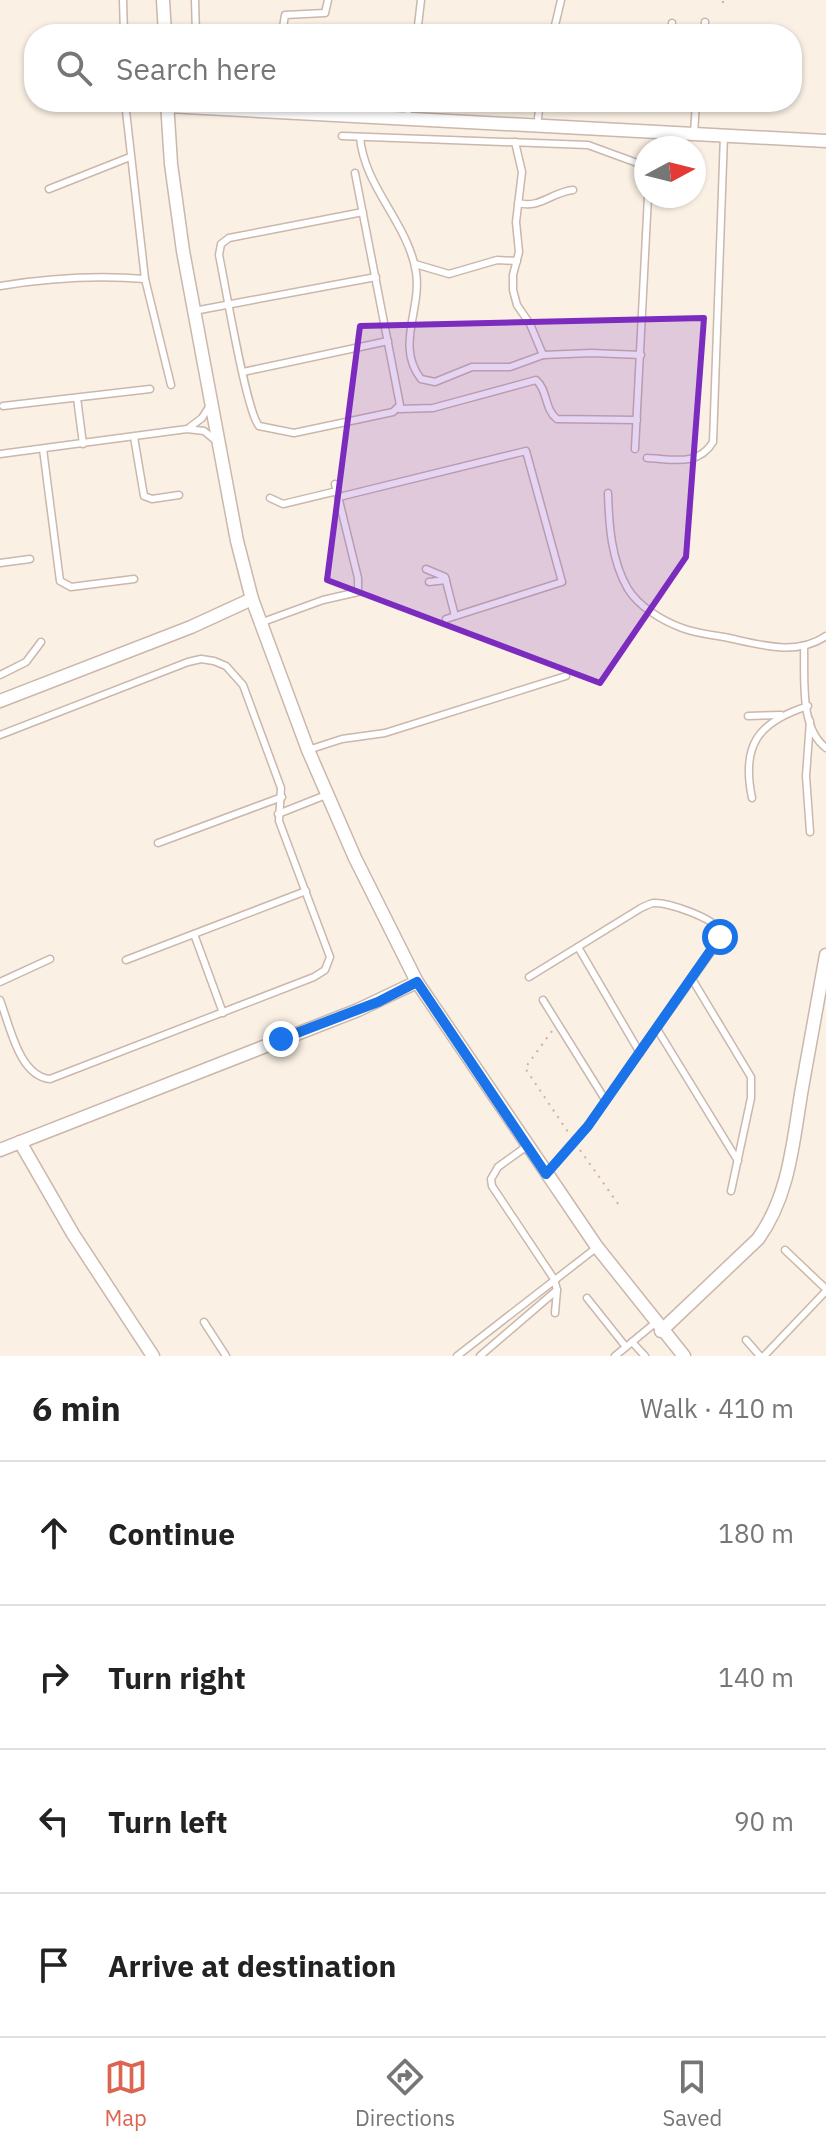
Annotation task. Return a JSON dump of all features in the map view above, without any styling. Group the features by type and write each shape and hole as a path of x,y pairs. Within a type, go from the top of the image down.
{"street":[{"path":"163,0 164,24"},
{"path":"168,112 175,193 194,311 218,443 252,599 326,795 417,982 597,1247 684,1356"},
{"path":"326,112 826,141"},
{"path":"0,701 207,621 252,599"},
{"path":"658,1327 738,1260 770,1223 790,1163 826,955"},
{"path":"0,1150 358,1010 417,982"},
{"path":"20,1142 73,1234 153,1356"}],"lane":[{"path":"123,0 124,24"},
{"path":"195,0 196,24"},
{"path":"284,24 285,15 325,13 328,0"},
{"path":"418,24 421,0"},
{"path":"555,24 561,0"},
{"path":"126,112 145,279 171,385"},
{"path":"407,119 408,112"},
{"path":"537,126 539,112"},
{"path":"694,134 695,112"},
{"path":"647,458 693,459 708,450 713,442 724,135"},
{"path":"342,136 588,145 634,162"},
{"path":"360,137 366,166 415,264 418,295 408,347 413,367 421,379 435,382 472,367 510,367 543,355 641,355"},
{"path":"515,142 522,172 517,261 512,283 515,299 543,355"},
{"path":"49,189 130,157"},
{"path":"355,173 399,409"},
{"path":"518,203 535,205 561,192 573,190"},
{"path":"635,449 647,208"},
{"path":"363,212 224,240 219,250 243,372 253,416 259,426 294,433 399,409 433,408 536,380 542,385 550,412 557,419 637,420"},
{"path":"415,264 449,274 497,260 517,261"},
{"path":"0,286 45,278 82,276 145,279"},
{"path":"194,311 376,277"},
{"path":"243,372 388,341"},
{"path":"3,406 150,389"},
{"path":"77,398 83,444"},
{"path":"187,429 202,418 211,402"},
{"path":"0,454 187,429 204,431 218,443"},
{"path":"134,437 144,496 152,499 179,495"},
{"path":"43,449 60,581 71,587 134,579"},
{"path":"270,498 283,504 526,451 562,582 446,619"},
{"path":"260,623 323,600 358,592 358,578 337,491"},
{"path":"608,493 609,526 616,559 629,590 653,614 684,629 771,646 804,646 826,636"},
{"path":"0,563 30,559"},
{"path":"426,569 443,575 455,616"},
{"path":"429,582 446,580"},
{"path":"0,675 26,662 41,642"},
{"path":"804,646 810,721 814,735 826,748"},
{"path":"0,735 188,662 201,659 226,666 243,685 279,780 282,797 278,814 330,957 325,970 314,977 50,1079 35,1075 24,1064 0,1000"},
{"path":"308,750 342,739 385,733 566,676"},
{"path":"748,716 781,715 808,706"},
{"path":"752,798 747,775 751,751 763,730 781,715"},
{"path":"810,721 806,776 810,832"},
{"path":"278,814 326,795"},
{"path":"158,843 282,797"},
{"path":"126,960 306,891"},
{"path":"529,977 654,903 714,922 720,931 718,942 606,1101 575,1143 546,1174"},
{"path":"194,934 223,1013"},
{"path":"578,947 640,1053"},
{"path":"0,982 50,959"},
{"path":"692,979 751,1077 751,1098 731,1191"},
{"path":"543,1000 606,1101"},
{"path":"657,1029 738,1161"},
{"path":"527,1146 498,1167 491,1179 492,1186 554,1279 557,1290 555,1313"},
{"path":"457,1356 597,1247"},
{"path":"746,1340 762,1356 826,1290 785,1250"},
{"path":"480,1356 557,1290"},
{"path":"587,1298 629,1344 645,1356"},
{"path":"204,1322 226,1356"},
{"path":"615,1356 658,1327"}],"path":[{"path":"557,1023 525,1068 621,1208"}],"highlighted area":[{"path":"704,318 686,557 600,683 327,580 360,326"}],"route":[{"path":"281,1039 378,1002 417,982 546,1174 588,1126 720,937"}]}
